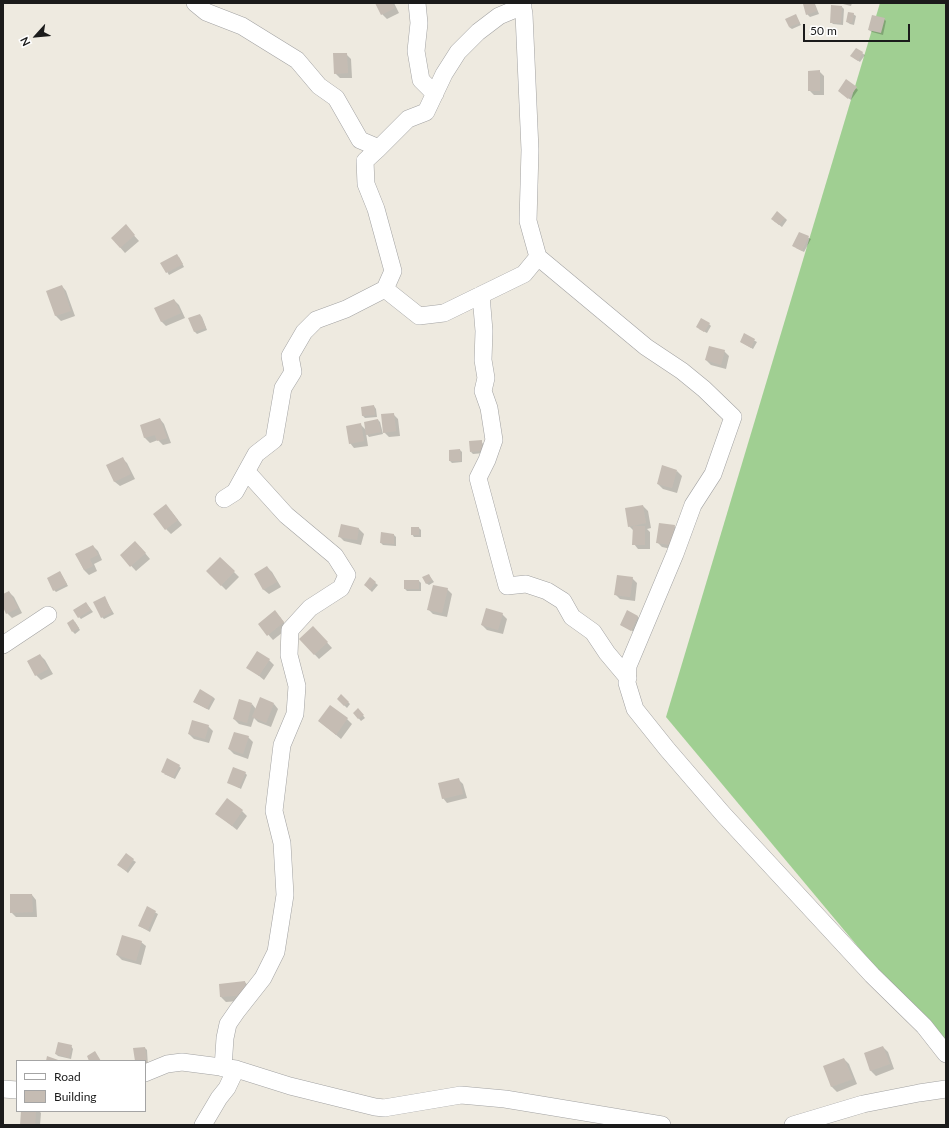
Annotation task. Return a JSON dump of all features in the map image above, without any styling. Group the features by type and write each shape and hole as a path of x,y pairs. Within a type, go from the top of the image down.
{"street":[{"path":"195,3 206,12 242,26 297,60 319,86 336,98 360,140 378,148 377,150"},
{"path":"417,3 419,23 416,51 421,80 435,94"},
{"path":"224,499 235,492 256,454 274,440 282,388 293,372 290,356 304,332 316,320 346,309 386,289 393,271 376,209 366,184 365,161 408,119 426,112 444,74 458,52 478,32 499,16 522,5 524,14 530,150 528,221 538,257 646,347 682,371 704,389 733,417 713,474 693,505 675,554 628,666 627,683 635,709 723,814 872,975 924,1026 946,1054"},
{"path":"386,289 419,316 444,313 524,274 538,257"},
{"path":"481,295 484,331 483,360 486,378 483,391 489,408 494,440 487,460 478,478 507,586 526,584 547,591 563,601 572,617 593,632 607,653 628,678"},
{"path":"203,1125 219,1098 228,1088 229,1069 225,1038 228,1024 263,978 276,952 285,895 282,843 274,810 282,745 295,714 297,686 289,655 290,630 310,608 341,588 347,575 335,556 286,515 247,472"},
{"path":"3,645 48,614"},
{"path":"146,1073 167,1064 182,1062 229,1069 364,1106 384,1108 461,1095 505,1099 662,1125"},
{"path":"3,1089 16,1090"},
{"path":"793,1125 863,1104 946,1089"}],"green space":[{"path":"880,3 946,3 946,1052 666,717"}],"building":[{"path":"375,3 392,3 395,8 381,15"},
{"path":"814,3 817,11 806,15 803,4"},
{"path":"831,5 842,6 841,23 830,23"},
{"path":"848,12 854,13 852,23 846,22"},
{"path":"796,14 800,23 789,27 785,19"},
{"path":"872,15 885,18 881,33 868,30"},
{"path":"856,48 863,52 858,61 850,56"},
{"path":"333,53 347,53 348,73 334,74"},
{"path":"820,70 820,91 808,91 808,71"},
{"path":"846,79 857,87 848,99 838,91"},
{"path":"777,211 785,218 779,225 771,219"},
{"path":"126,224 135,235 120,248 111,238"},
{"path":"799,232 809,236 802,251 792,246"},
{"path":"177,254 183,264 166,273 160,263"},
{"path":"62,285 71,311 55,316 46,291"},
{"path":"174,299 181,313 161,322 154,308"},
{"path":"200,314 206,328 194,332 188,318"},
{"path":"701,318 710,323 704,332 696,327"},
{"path":"744,333 755,339 751,348 740,342"},
{"path":"709,346 725,350 721,365 705,360"},
{"path":"374,405 375,415 362,416 361,407"},
{"path":"394,413 396,431 383,433 381,414"},
{"path":"160,418 167,438 157,441 155,435 144,438 140,425"},
{"path":"378,419 381,432 366,435 364,422"},
{"path":"361,423 364,441 349,444 346,426"},
{"path":"482,440 482,451 470,452 469,441"},
{"path":"460,449 461,461 449,461 449,450"},
{"path":"123,457 131,474 114,482 106,465"},
{"path":"662,465 677,470 672,488 657,484"},
{"path":"166,504 178,520 165,530 153,514"},
{"path":"643,505 646,523 628,527 625,508"},
{"path":"659,523 675,525 671,545 656,543"},
{"path":"341,524 359,528 357,540 338,537"},
{"path":"633,526 645,526 645,545 632,545"},
{"path":"411,527 419,527 419,535 411,535"},
{"path":"381,532 394,534 394,544 380,543"},
{"path":"135,541 146,553 130,567 120,555"},
{"path":"93,545 98,555 90,559 93,566 84,570 75,554"},
{"path":"220,557 235,571 221,586 206,571"},
{"path":"267,566 277,582 263,590 254,574"},
{"path":"60,571 67,584 53,591 47,578"},
{"path":"429,574 432,580 426,584 422,577"},
{"path":"617,575 633,577 630,597 614,595"},
{"path":"370,577 376,582 370,590 364,585"},
{"path":"404,580 419,580 419,589 404,589"},
{"path":"433,585 448,588 442,613 427,610"},
{"path":"9,591 18,608 6,614 3,607 3,594"},
{"path":"105,596 112,612 101,618 93,602"},
{"path":"86,602 91,610 78,618 73,610"},
{"path":"486,608 503,613 498,630 481,625"},
{"path":"275,610 284,622 267,636 258,624"},
{"path":"627,610 638,616 631,631 620,625"},
{"path":"73,619 79,628 72,632 67,623"},
{"path":"313,626 328,642 314,655 299,639"},
{"path":"257,651 270,659 259,676 246,668"},
{"path":"40,654 48,669 35,676 27,661"},
{"path":"200,689 213,697 207,709 193,702"},
{"path":"341,694 349,702 344,706 337,699"},
{"path":"260,697 274,703 266,723 252,717"},
{"path":"239,699 252,703 247,723 233,719"},
{"path":"330,705 348,718 336,735 318,721"},
{"path":"358,708 364,715 358,719 353,713"},
{"path":"192,720 209,725 205,739 188,734"},
{"path":"234,732 249,736 243,754 228,749"},
{"path":"167,758 180,765 173,778 161,772"},
{"path":"233,767 246,772 239,788 227,783"},
{"path":"459,778 463,794 442,799 438,783"},
{"path":"227,798 243,810 232,826 215,814"},
{"path":"126,853 134,859 126,871 117,865"},
{"path":"10,894 32,894 33,912 10,913"},
{"path":"147,906 156,911 148,930 138,926"},
{"path":"122,935 142,941 136,961 116,955"},
{"path":"245,981 246,995 220,997 219,984"},
{"path":"58,1042 72,1045 69,1058 55,1054"},
{"path":"883,1046 890,1064 870,1071 864,1053"},
{"path":"145,1047 147,1065 146,1060 135,1060 133,1048"},
{"path":"95,1051 100,1060 89,1060 87,1056"},
{"path":"47,1056 58,1060 46,1060"},
{"path":"844,1058 853,1079 831,1087 823,1066"},
{"path":"21,1112 36,1112 35,1125 20,1125"}]}
